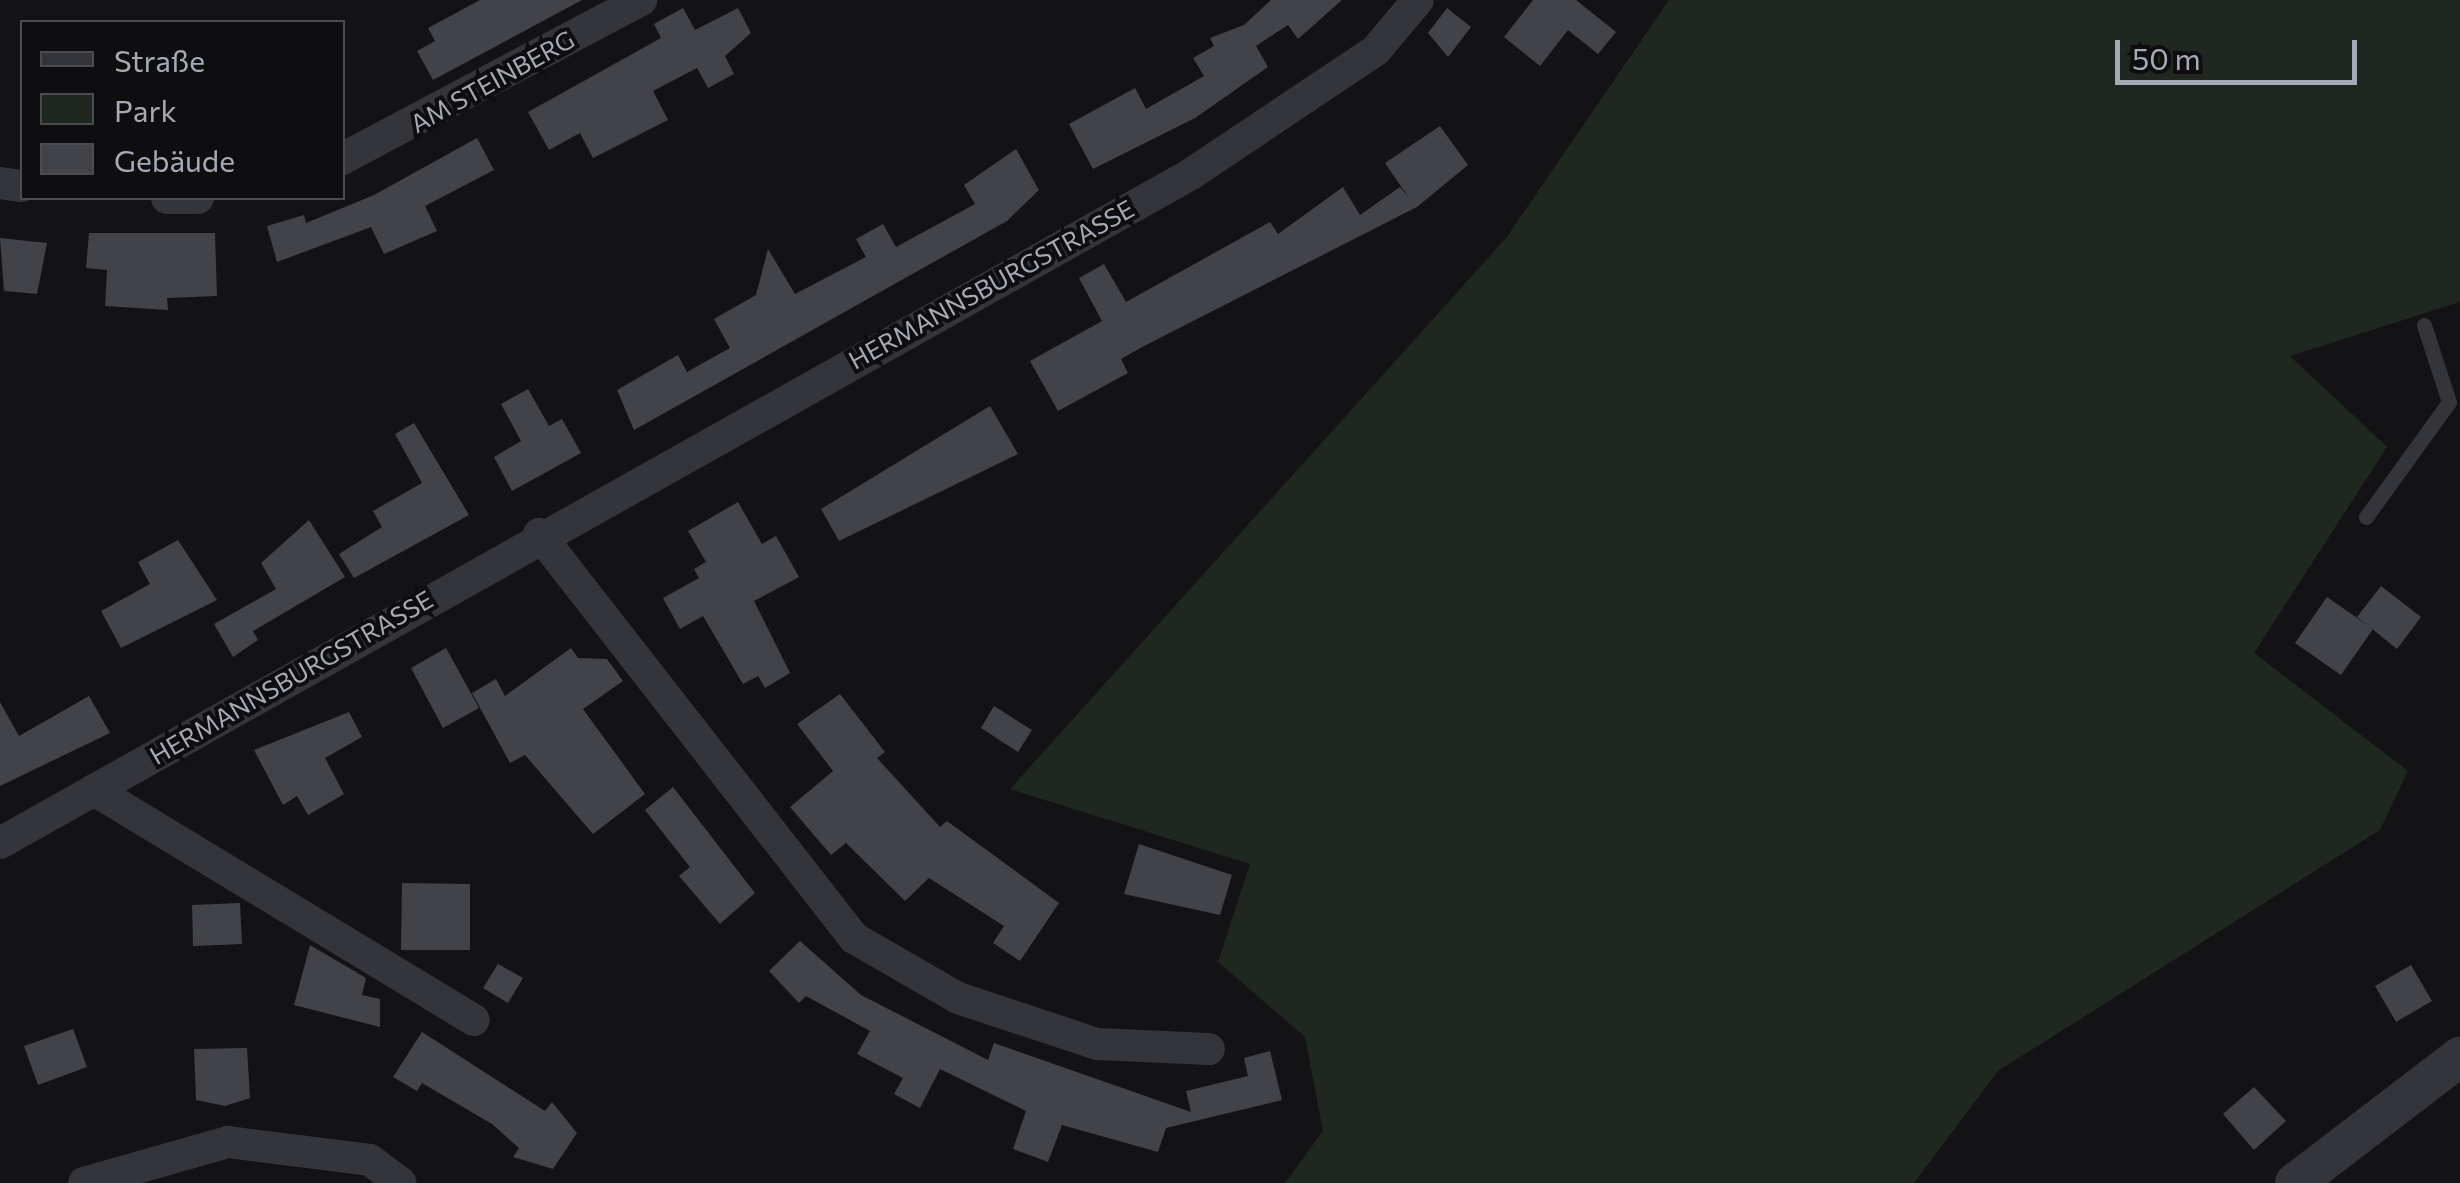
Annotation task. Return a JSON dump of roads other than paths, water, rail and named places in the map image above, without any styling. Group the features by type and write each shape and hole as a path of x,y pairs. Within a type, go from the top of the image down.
{"street":[{"name":"AM STEINBERG","path":"345,157 641,0"},
{"name":"HERMANNSBURGSTRASSE","path":"0,843 539,534 1277,122 1376,50 1418,0"},
{"path":"539,534 854,938 958,998 1097,1044 1209,1050"},
{"path":"94,790 474,1020"},
{"path":"2296,1183 2367,1120 2460,1058"},
{"path":"84,1183 228,1142 370,1160 400,1183"}],"lane":[{"path":"2366,517 2449,402 2424,325"}]}
